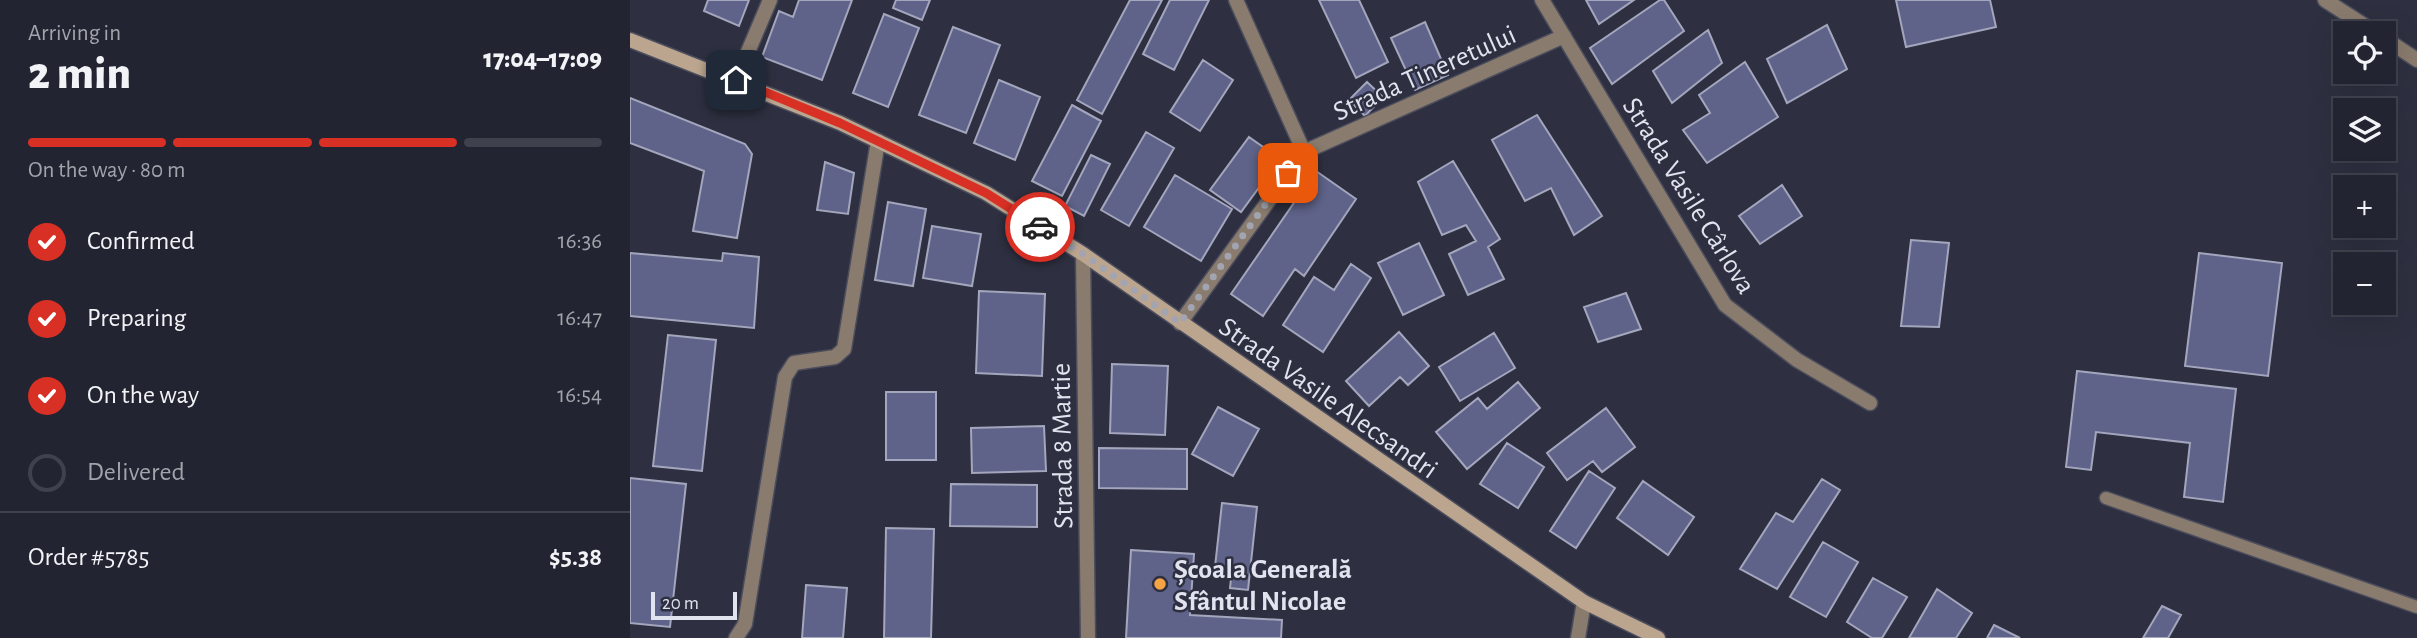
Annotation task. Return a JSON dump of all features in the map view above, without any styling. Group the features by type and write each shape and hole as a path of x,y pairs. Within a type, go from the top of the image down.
{"street":[{"path":"736,80 770,0"},
{"path":"1236,0 1304,152"},
{"name":"Strada Vasile Cârlova","path":"1542,0 1725,305 1797,360 1870,402"},
{"path":"2325,0 2357,21"},
{"name":"Strada Tineretului","path":"1180,323 1304,152 1563,36"},
{"name":"Strada Vasile Alecsandri","path":"630,40 736,80 878,141 986,193 1083,254 1584,603 1658,638"},
{"path":"2396,46 2417,60"},
{"path":"736,638 745,625 785,377 794,363 835,357 844,349 878,141"},
{"name":"Strada 8 Martie","path":"1083,254 1088,638"},
{"path":"1578,638 1584,603"}],"lane":[{"path":"2106,498 2417,607"}],"building":[{"path":"708,0 749,0 739,26 704,11"},
{"path":"799,0 852,0 822,80 762,57 779,11 793,17"},
{"path":"896,0 930,0 922,20 893,8"},
{"path":"1130,0 1162,0 1102,114 1077,100"},
{"path":"1170,0 1209,0 1174,70 1143,54"},
{"path":"1319,0 1359,0 1388,62 1356,78"},
{"path":"1586,0 1634,0 1599,24"},
{"path":"1660,0 1664,0 1684,31 1612,84 1590,48"},
{"path":"1896,0 1990,0 1996,27 1906,47"},
{"path":"884,14 919,28 888,107 853,93"},
{"path":"1425,22 1448,75 1415,90 1391,38"},
{"path":"1827,25 1847,69 1787,103 1767,59"},
{"path":"953,27 1000,45 966,133 919,115"},
{"path":"1708,30 1722,63 1672,103 1653,71"},
{"path":"1203,60 1233,80 1200,131 1170,112"},
{"path":"1745,62 1778,117 1707,163 1683,130 1710,113 1699,95"},
{"path":"999,80 1040,97 1015,160 974,143"},
{"path":"1367,82 1383,97 1365,116 1349,100"},
{"path":"630,98 745,144 752,154 737,238 693,231 704,171 630,143"},
{"path":"1072,105 1101,121 1062,196 1032,181"},
{"path":"1537,115 1602,216 1574,235 1551,188 1525,201 1492,140"},
{"path":"1146,132 1174,148 1129,226 1101,210"},
{"path":"1249,137 1280,159 1241,212 1210,190"},
{"path":"1091,155 1110,164 1084,216 1065,206"},
{"path":"1453,161 1500,239 1488,247 1504,279 1468,295 1449,254 1476,241 1466,225 1442,235 1418,182"},
{"path":"825,162 854,173 848,214 817,210"},
{"path":"1316,171 1356,199 1304,276 1295,269 1263,316 1231,294"},
{"path":"1175,175 1232,209 1201,261 1144,227"},
{"path":"1782,185 1802,216 1760,244 1739,216"},
{"path":"888,202 926,209 913,286 875,280"},
{"path":"932,226 981,234 972,286 923,278"},
{"path":"1911,240 1949,243 1939,327 1901,326"},
{"path":"1419,243 1444,295 1403,315 1378,263"},
{"path":"630,253 722,261 723,253 759,257 754,328 630,316"},
{"path":"2199,253 2282,263 2268,376 2185,366"},
{"path":"1351,264 1371,278 1323,352 1283,325 1314,277 1334,290"},
{"path":"979,291 1045,294 1042,376 976,373"},
{"path":"1626,293 1641,329 1598,342 1584,307"},
{"path":"1399,332 1429,366 1408,385 1400,377 1369,406 1346,381"},
{"path":"1494,333 1515,368 1460,401 1439,367"},
{"path":"668,335 716,340 702,471 653,466"},
{"path":"1112,364 1168,366 1165,435 1110,433"},
{"path":"2077,371 2236,389 2223,502 2184,497 2190,443 2096,432 2091,470 2066,467"},
{"path":"1518,382 1540,408 1467,469 1436,432 1478,398 1487,409"},
{"path":"886,392 936,392 936,460 886,460"},
{"path":"1218,407 1259,429 1233,476 1192,454"},
{"path":"1606,408 1635,447 1602,472 1593,461 1567,480 1547,453"},
{"path":"1044,426 1046,471 972,473 971,428"},
{"path":"1507,443 1544,467 1518,508 1480,484"},
{"path":"1099,448 1187,449 1187,489 1099,488"},
{"path":"1589,471 1615,488 1576,548 1550,531"},
{"path":"630,478 686,484 670,627 630,623"},
{"path":"1822,479 1840,490 1777,589 1740,569 1776,513 1793,522"},
{"path":"1643,481 1694,517 1668,555 1617,518"},
{"path":"951,484 1037,485 1037,527 950,526"},
{"path":"1222,503 1257,507 1248,590 1230,588 1232,569 1215,567"},
{"path":"886,528 934,529 931,638 884,638"},
{"path":"1823,542 1858,562 1826,617 1790,597"},
{"name":"Școala Generală Sfântul Nicolae","path":"1131,550 1194,554 1190,615 1282,620 1281,638 1126,638"},
{"path":"1873,578 1907,597 1882,638 1872,638 1847,622"},
{"path":"806,585 847,588 843,638 802,638"},
{"path":"1937,589 1972,613 1956,638 1909,638"},
{"path":"2162,606 2181,615 2168,638 2143,638"},
{"path":"1994,625 2020,638 1987,638"}],"way so far":[{"path":"1040,227 1180,323 1288,173"}],"place":[{"name":"Școala Generală Sfântul Nicolae","path":"1160,584"}],"route":[{"path":"736,80 840,123 986,193 1040,227"}]}
